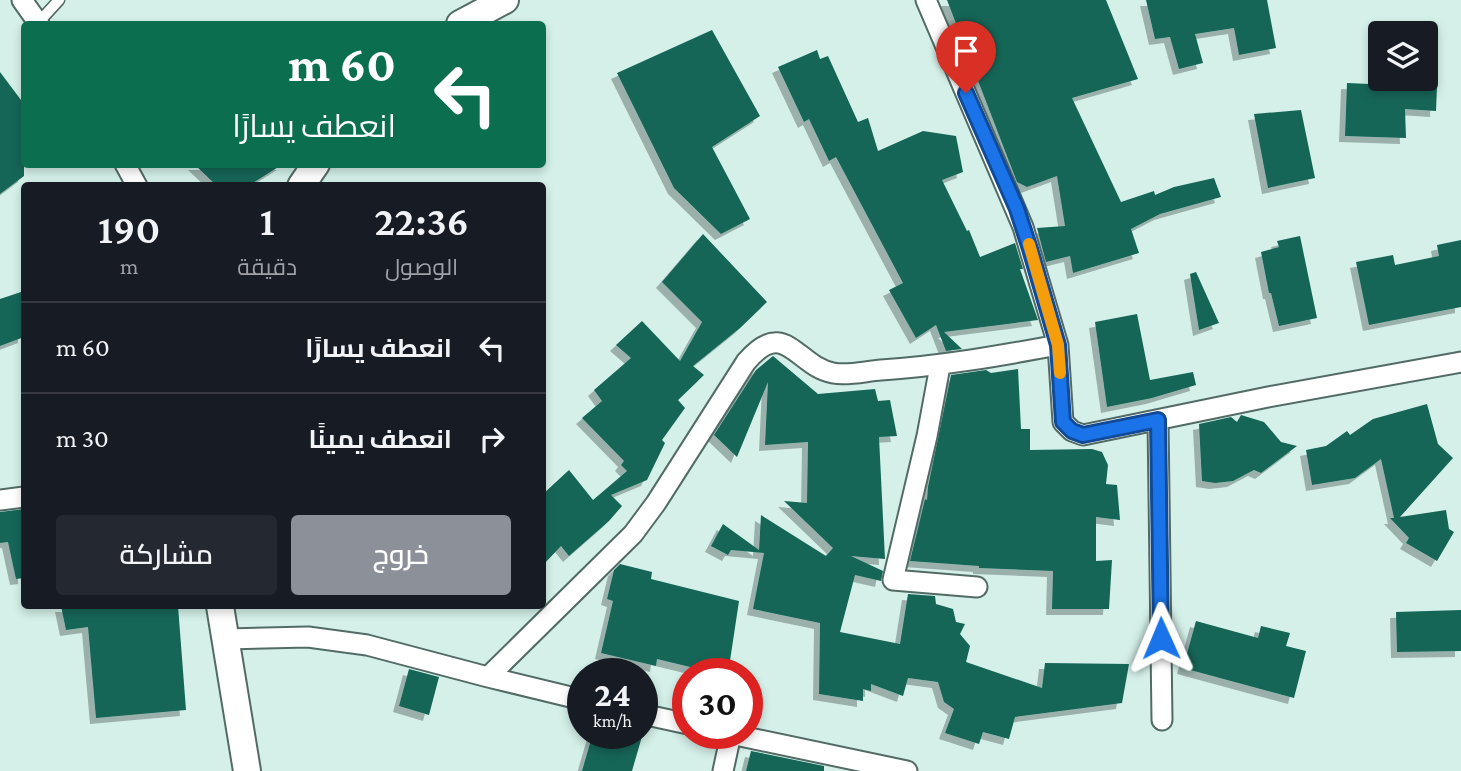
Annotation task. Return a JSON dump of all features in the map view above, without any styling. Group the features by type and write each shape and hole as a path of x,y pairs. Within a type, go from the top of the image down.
{"street":[{"path":"22,0 37,21"},
{"path":"466,21 505,0"},
{"path":"926,0 1017,209 1058,345 1063,422 1072,431 1083,435 1461,362"},
{"path":"488,677 633,534 755,351 768,343 781,342 797,350 816,365 836,374 940,366 1058,345"},
{"path":"940,366 927,436 893,580 977,587"},
{"path":"1158,420 1163,720"},
{"path":"0,500 21,497"},
{"path":"221,609 247,771"},
{"path":"226,639 308,637 367,645 567,696"},
{"path":"763,741 907,771"},
{"path":"723,771 726,749"}],"lane":[{"path":"42,21 59,0"}],"building":[{"path":"947,0 1106,0 1138,79 1072,98 1121,202 1154,191 1155,195 1174,187 1214,178 1221,197 1160,214 1131,229 1139,253 1073,273 1070,256 1046,262 1037,228 1065,226 1057,176 1027,187 1017,182"},
{"path":"1146,0 1267,0 1276,48 1239,55 1234,28 1195,34 1203,63 1179,69 1170,37 1155,39"},
{"path":"712,30 760,116 712,147 750,219 721,234 674,188 617,73"},
{"path":"817,50 820,59 828,56 858,122 868,118 878,151 923,131 956,136 963,172 942,180 980,257 1015,243 1023,269 1020,269 1038,320 944,332 962,349 946,351 936,325 916,338 889,290 903,283 836,157 829,161 809,119 804,122 778,67"},
{"path":"0,72 21,100 21,168 24,168 24,176 0,194"},
{"path":"1347,83 1368,84 1368,91 1437,91 1436,111 1405,109 1406,138 1345,136"},
{"path":"1301,110 1315,178 1268,188 1254,114"},
{"path":"198,168 277,168 254,182 213,182"},
{"path":"703,234 767,302 693,366 704,375 678,400 685,408 662,440 665,443 647,480 611,495 622,506 609,521 569,556 561,546 546,562 546,491 569,470 593,500 627,471 621,465 624,461 582,418 602,401 594,390 631,358 616,345 642,321 680,361 702,322 662,282"},
{"path":"1300,236 1317,318 1279,326 1261,252 1279,247 1277,241"},
{"path":"1461,240 1461,307 1369,325 1356,262 1393,255 1395,265 1439,256 1437,245"},
{"path":"1196,272 1219,323 1199,330 1190,274"},
{"path":"21,292 21,338 0,346 0,299"},
{"path":"1137,314 1150,380 1193,372 1196,385 1107,407 1095,322"},
{"path":"773,356 818,394 875,389 878,401 890,400 897,436 879,437 885,559 851,556 883,571 881,581 855,575 840,632 900,644 908,594 935,596 936,604 953,609 956,622 965,624 960,634 970,646 966,662 1042,688 1045,663 1129,664 1122,703 1015,717 1009,739 983,732 979,744 945,733 954,709 944,702 938,682 908,678 903,696 871,684 871,691 863,689 863,701 819,694 820,623 753,609 764,553 731,550 728,555 711,546 723,524 759,550 761,515 826,556 833,548 784,501 807,503 808,442 765,445 768,382 737,457 714,435 756,370"},
{"path":"1018,369 1021,429 1030,429 1030,450 1092,449 1102,452 1108,465 1106,484 1117,485 1120,520 1096,517 1096,561 1112,560 1109,609 1052,609 1053,571 979,568 910,561 925,499 927,500 951,375"},
{"path":"1427,404 1438,444 1453,458 1400,517 1446,510 1449,529 1454,532 1437,561 1406,543 1409,538 1390,518 1394,518 1381,459 1355,478 1312,485 1306,450 1326,446 1347,431 1350,435 1373,419"},
{"path":"1241,415 1264,422 1281,442 1297,446 1261,473 1254,470 1233,481 1202,481 1199,424 1231,417 1237,422"},
{"path":"21,509 21,578 16,579 8,542 0,543 0,512"},
{"path":"620,564 652,572 651,579 739,601 730,658 672,658 672,663 658,658 622,658 601,653 613,601 607,599 614,570"},
{"path":"62,609 178,609 186,710 96,718 88,627 66,630"},
{"path":"1461,610 1461,651 1397,652 1396,612"},
{"path":"1196,621 1258,638 1261,626 1290,633 1286,646 1306,651 1294,698 1183,668"},
{"path":"409,669 439,677 429,715 399,706"},
{"path":"588,749 638,749 632,771 582,771"},
{"path":"751,751 824,766 824,771 746,771"}],"slow traffic":[{"path":"1029,244 1058,345 1060,373"}],"route":[{"path":"966,93 1017,209 1030,249 1058,345 1063,422 1072,431 1083,435 1158,420 1161,638"}]}
